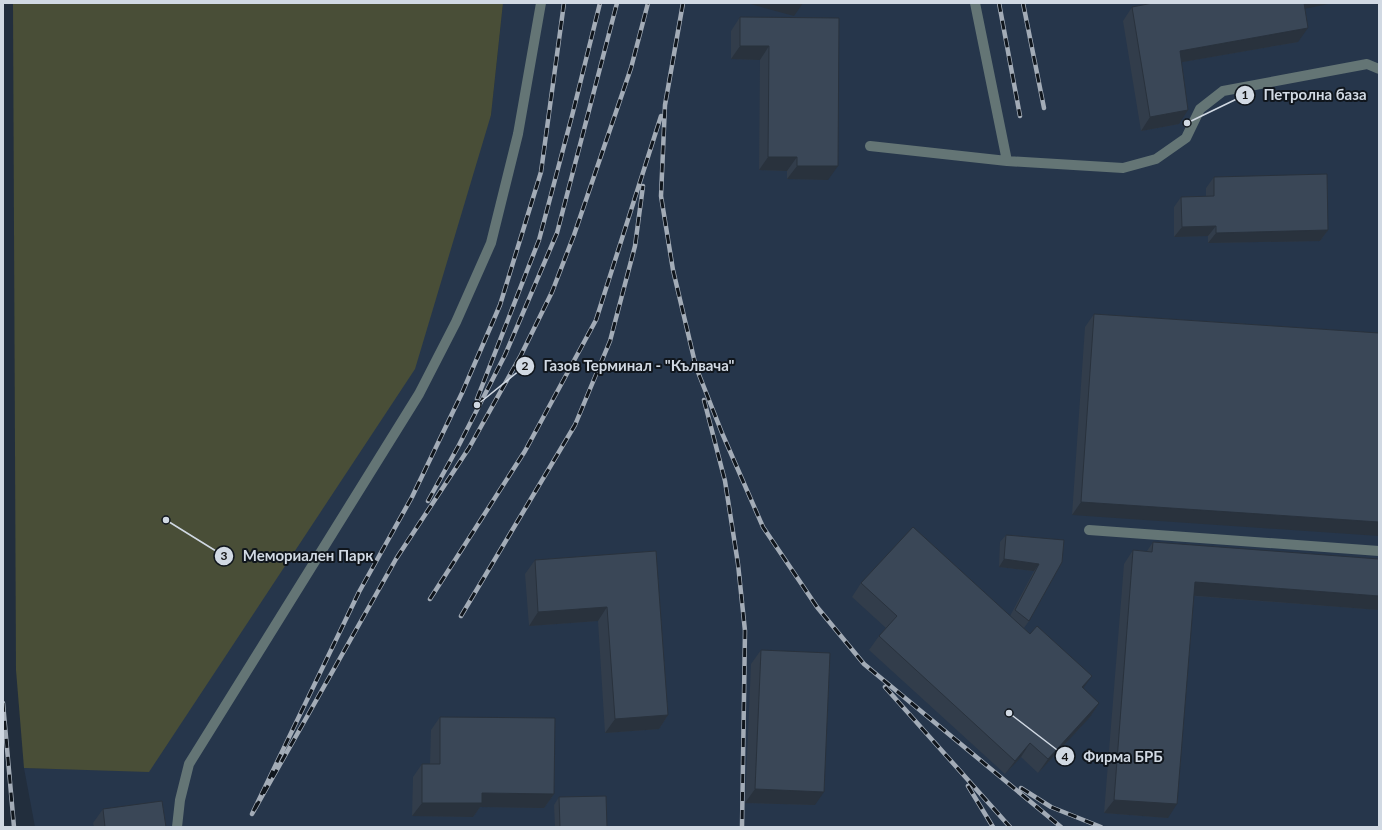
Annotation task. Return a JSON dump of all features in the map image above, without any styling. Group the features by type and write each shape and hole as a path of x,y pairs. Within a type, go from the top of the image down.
{"street":[{"path":"177,827 180,800 189,764 419,394 456,322 488,250 518,134 541,3"},
{"path":"974,3 1007,161"},
{"path":"870,146 1007,161 1123,168 1156,159 1186,138 1200,109 1223,91 1367,64 1379,69"},
{"path":"1089,530 1379,551"}],"shaded area":[{"path":"503,3 1379,3 1379,827 35,827 24,768 149,771 491,115"}],"green space":[{"path":"13,3 503,3 491,115 415,369 149,772 24,768 16,670"}],"building":[{"path":"1153,3 1304,3 1308,28 1180,51 1188,110 1150,117 1132,7"},
{"path":"740,17 839,18 838,166 797,166 797,157 768,157 769,46 740,46"},
{"path":"1327,174 1328,230 1216,233 1216,226 1182,227 1181,197 1214,196 1214,177"},
{"path":"1094,314 1379,333 1379,522 1081,502"},
{"path":"913,527 1030,634 1037,626 1092,676 1082,687 1099,703 1048,759 1030,743 1015,761 879,636 897,616 861,583"},
{"path":"1006,535 1064,540 1062,562 1029,621 1015,610 1039,564 1004,559"},
{"path":"1153,542 1379,559 1379,596 1195,582 1177,804 1114,800 1133,550 1152,552"},
{"path":"656,551 668,715 615,719 607,607 538,612 535,560"},
{"path":"761,650 830,653 824,792 755,789"},
{"path":"440,717 555,718 554,794 482,793 482,803 422,803 422,764 440,764"},
{"path":"606,796 607,827 560,827 559,797"},
{"path":"162,801 166,827 105,827 103,809"}],"railway":[{"path":"564,3 541,172 500,305 462,393 412,497 359,592 252,814 396,559 469,448 521,355 552,292 574,235 631,68 648,3"},
{"path":"477,399 539,240 600,3"},
{"path":"428,501 459,445 505,355 557,233 617,3"},
{"path":"683,3 665,105 661,196 673,270 696,367 722,433 763,527 817,607 864,664 1061,827"},
{"path":"999,3 1020,116"},
{"path":"1023,3 1044,108"},
{"path":"430,599 525,451 596,320 661,116"},
{"path":"461,616 575,425 610,341 635,246 643,186"},
{"path":"704,400 725,481 738,564 745,631 742,827"},
{"path":"885,687 1010,827"},
{"path":"3,703 14,827"},
{"path":"968,786 993,827"},
{"path":"1021,788 1051,807 1101,827"}],"place":[{"name":"Петролна база","path":"1187,123"},
{"name":"Газов Терминал - \"Кълвача\"","path":"477,405"},
{"name":"Мемориален Парк","path":"166,520"},
{"name":"Фирма БРБ","path":"1009,713"}]}
